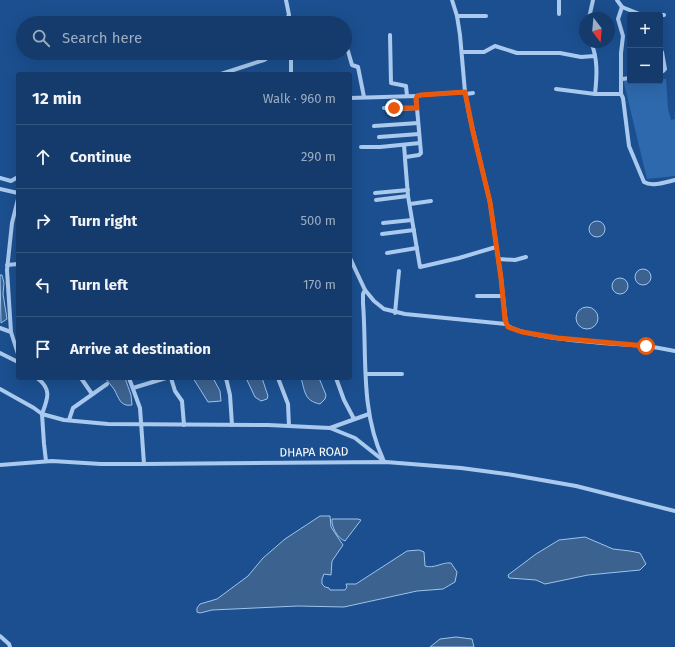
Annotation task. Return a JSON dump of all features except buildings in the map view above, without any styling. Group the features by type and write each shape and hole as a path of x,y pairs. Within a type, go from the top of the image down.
{"street":[{"path":"452,0 457,16 466,93 473,132 490,202 506,324 511,329 537,335 646,346 675,351"},
{"path":"558,14 559,0"},
{"path":"591,12 594,0"},
{"path":"617,0 622,7 634,12"},
{"path":"286,1 289,16"},
{"path":"622,7 618,19 623,36 620,53 622,79 621,94 629,146 644,182 647,184 654,184 675,180"},
{"path":"457,16 486,16"},
{"path":"390,35 391,83 405,85 407,87 407,96"},
{"path":"462,52 484,52 495,46 517,53 560,53 582,58 595,56"},
{"path":"593,48 598,74 595,94"},
{"path":"663,58 665,69 663,71"},
{"path":"227,72 264,60"},
{"path":"290,60 291,72"},
{"path":"351,60 352,65 358,67 364,97"},
{"path":"622,79 627,78"},
{"path":"556,89 595,94 621,94"},
{"path":"352,98 473,93"},
{"path":"405,158 420,155 416,100 417,96"},
{"path":"384,108 417,108"},
{"path":"374,126 418,123"},
{"path":"379,137 419,134"},
{"path":"361,147 420,144"},
{"path":"404,145 408,196 420,267 459,258 496,247"},
{"path":"0,178 10,181 16,179"},
{"path":"7,190 10,181"},
{"path":"0,189 16,192"},
{"path":"375,193 408,190"},
{"path":"376,200 408,196"},
{"path":"410,204 431,202"},
{"path":"16,207 12,223 7,264 12,334 16,347"},
{"path":"383,222 412,220"},
{"path":"382,234 414,230"},
{"path":"387,253 417,248"},
{"path":"498,259 516,260 526,257"},
{"path":"352,262 366,290 384,310 395,313 502,325 506,324"},
{"path":"7,264 16,264"},
{"path":"0,270 7,270"},
{"path":"395,313 399,271"},
{"path":"366,290 363,294 366,402 376,442 385,462"},
{"path":"478,296 503,296"},
{"path":"0,328 16,335"},
{"path":"0,353 16,361"},
{"path":"366,374 402,374"},
{"path":"40,380 45,384 48,391 46,406 42,414 46,461"},
{"path":"82,380 92,394"},
{"path":"130,380 140,408 144,464"},
{"path":"133,388 150,384 155,380"},
{"path":"172,380 175,391 182,401 184,424"},
{"path":"226,380 230,395 232,425"},
{"path":"279,380 288,404 289,426"},
{"path":"337,380 344,400 354,419"},
{"path":"69,420 73,408 107,384"},
{"path":"0,389 42,414 69,420 108,424 184,424 330,428 355,438 385,462"},
{"path":"330,428 369,414"},
{"name":"DHAPA ROAD","path":"0,465 46,461 144,464 385,462 513,474 576,486 675,511"},
{"path":"0,636 9,644 10,647"}],"shaded area":[{"path":"623,79 627,79 627,84 663,84 663,79 666,79 668,109 671,120 675,119 675,176 647,179"},
{"path":"597,221 603,223 605,229 603,235 597,237 591,235 589,229 591,223"},
{"path":"643,269 649,271 651,277 649,283 643,285 637,283 635,277 637,271"},
{"path":"0,275 2,275 4,283 3,294 7,319 1,323"},
{"path":"620,278 626,280 628,286 626,292 620,294 614,292 612,286 614,280"},
{"path":"587,307 595,310 598,318 595,326 587,329 579,326 576,318 579,310"},
{"path":"107,380 126,380 131,395 132,405 125,405 122,403"},
{"path":"194,380 214,380 220,391 221,401 208,402"},
{"path":"247,380 263,380 268,396 267,399 261,401 255,397"},
{"path":"302,380 320,380 326,395 325,399 320,404 315,403 308,398"},
{"path":"320,516 330,516 331,527 343,545 332,561 331,575 324,574 322,579 322,584 330,590 345,590 347,587 346,584 356,584 407,551 419,550 424,552 425,566 432,567 444,563 451,563 457,572 455,582 443,589 417,591 344,607 298,606 197,612 197,608 200,604 217,599 248,576 263,558 285,539"},
{"path":"332,519 361,520 345,541 335,532 332,525"},
{"path":"585,537 613,549 640,553 646,564 640,570 588,575 545,584 536,580 509,578 508,575 536,554 559,540"},
{"path":"456,637 472,639 474,647 430,647 440,639"}],"route":[{"path":"394,108 417,108 416,97 421,95 465,92 473,132 488,190 501,278 505,320 508,327 522,332 558,338 646,346"}]}
